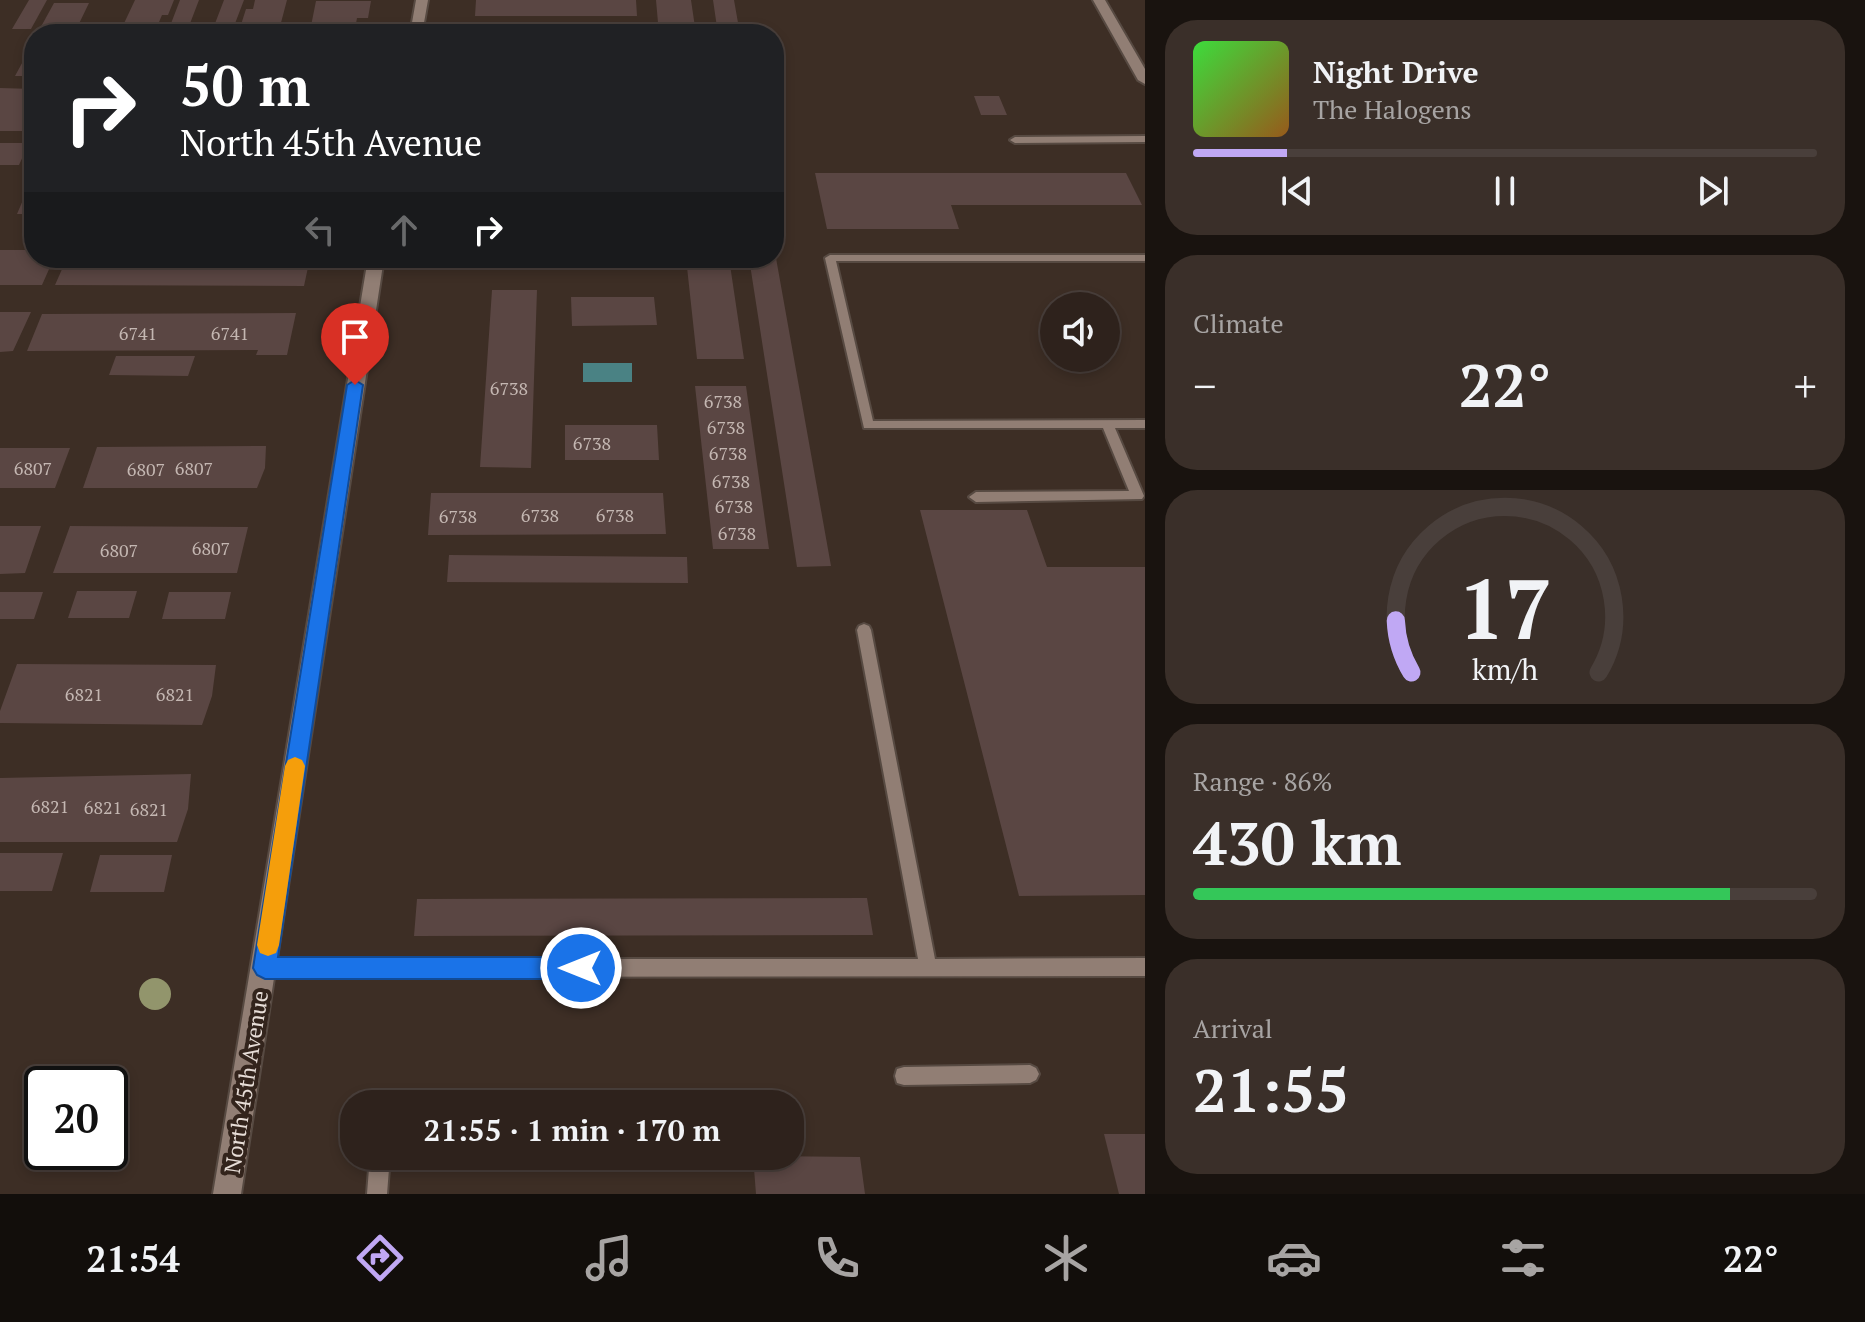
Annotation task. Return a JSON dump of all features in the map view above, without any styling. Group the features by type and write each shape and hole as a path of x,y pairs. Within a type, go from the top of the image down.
{"street":[{"path":"418,24 422,0"},
{"path":"1099,0 1140,64 1145,80"},
{"name":"North 45th Avenue","path":"227,1194 374,268"}],"lane":[{"path":"1015,140 1145,139"},
{"path":"1145,258 830,258 868,425 1145,424"},
{"path":"976,497 1137,496 1107,424"},
{"path":"864,630 928,968"},
{"path":"265,968 1145,967"},
{"path":"904,1076 1030,1074"},
{"path":"377,1194 379,1170"}],"water":[{"path":"583,363 632,363 632,382 583,382"}],"building":[{"path":"29,0 47,0 34,24 24,24 24,29 12,29"},
{"path":"135,0 174,0 168,15 162,15 158,24 124,24"},
{"path":"180,0 199,0 190,24 171,24"},
{"path":"224,0 244,0 235,24 215,24"},
{"path":"255,0 287,0 281,24 241,24 246,9 253,9"},
{"path":"476,0 636,0 637,16 475,16"},
{"path":"656,0 691,0 695,24 658,24"},
{"path":"713,0 734,0 738,24 717,24"},
{"path":"316,1 371,1 368,18 357,18 356,24 311,24"},
{"path":"54,3 89,3 79,24 42,24"},
{"path":"24,59 24,76 15,76"},
{"path":"0,88 24,89 24,131 0,131"},
{"path":"974,96 999,96 1007,115 981,115"},
{"path":"0,143 24,143 24,154 19,165 0,165"},
{"path":"815,173 1126,173 1142,205 951,205 959,229 827,229"},
{"path":"23,200 24,200 24,214 17,214"},
{"path":"0,250 24,250 24,268 50,268 42,285 0,285"},
{"path":"63,268 308,268 304,286 55,285"},
{"path":"648,268 648,270 452,269"},
{"path":"687,268 730,268 744,359 697,359"},
{"path":"751,268 778,268 831,566 797,567"},
{"path":"492,290 537,290 531,468 480,467"},
{"path":"571,297 654,297 657,325 572,326"},
{"path":"0,312 31,312 13,351 0,352"},
{"path":"296,313 287,355 256,355 258,350 27,351 42,314"},
{"path":"116,356 195,356 188,376 109,375"},
{"path":"695,386 746,386 769,549 713,549"},
{"path":"565,425 657,425 659,460 565,460"},
{"path":"266,446 265,468 257,488 83,488 97,447"},
{"path":"0,448 70,448 55,488 0,488"},
{"path":"431,493 663,493 666,534 428,535"},
{"path":"920,510 1027,510 1047,567 1145,567 1145,895 1019,896"},
{"path":"0,526 41,526 25,573 0,574"},
{"path":"70,526 248,527 237,573 53,573"},
{"path":"449,555 687,557 688,583 447,582"},
{"path":"77,591 137,591 129,618 68,618"},
{"path":"0,592 43,592 34,619 0,619"},
{"path":"169,592 231,592 225,619 162,619"},
{"path":"17,664 216,665 212,696 202,725 0,723 0,711"},
{"path":"191,774 188,809 177,842 0,842 0,778"},
{"path":"0,853 63,853 52,891 0,891"},
{"path":"100,855 172,855 164,892 90,892"},
{"path":"867,898 873,935 414,936 417,899"},
{"path":"1104,1134 1145,1134 1145,1194 1119,1194"},
{"path":"804,1156 860,1157 865,1194 756,1194 754,1170 804,1170"}],"slow traffic":[{"path":"268,945 295,766"}],"route":[{"path":"355,385 265,968 581,968"}]}
